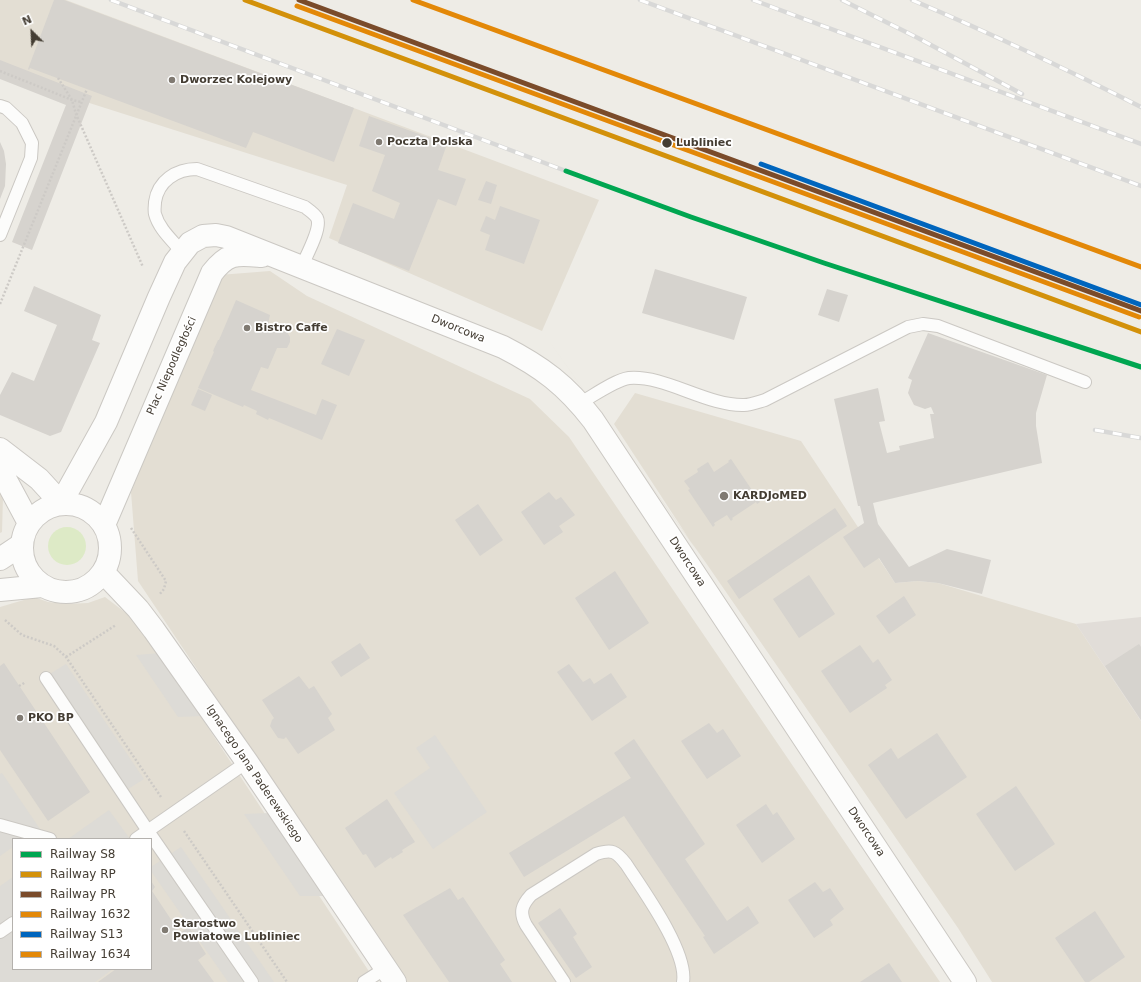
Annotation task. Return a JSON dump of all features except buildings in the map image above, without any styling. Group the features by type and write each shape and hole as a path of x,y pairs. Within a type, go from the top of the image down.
{"street":[{"name":"Plac Niepodległości","path":"61,503 106,422 167,278 182,252 190,243 203,236 216,235 226,237 302,266"},
{"name":"Plac Niepodległości","path":"104,525 212,273 218,264 228,257 240,254 276,257"},
{"name":"Dworcowa","path":"302,266 345,285 509,350 527,359 545,371 565,387 580,403 593,420 965,982"},
{"path":"0,449 39,480 61,503"},
{"path":"0,469 9,483 29,523"},
{"path":"61,503 74,504 86,508 96,515 104,525 109,536 110,549 108,561 103,572 96,581 76,591 64,592 42,586 33,578 26,568 22,557 21,545 29,523 38,513 61,503"},
{"path":"0,559 21,545"},
{"name":"Ignacego Jana Paderewskiego","path":"103,572 138,609 154,630 247,762 391,975"},
{"path":"0,590 42,586"}],"lane":[{"path":"0,106 6,108 22,123 32,143 31,158 0,235"},
{"path":"182,252 165,233 155,214 156,196 160,186 168,178 180,172 190,169 197,169 305,207 312,212 317,218 318,226 302,266"},
{"path":"580,403 611,385 628,378 651,380 724,403 745,405 765,400 908,327 923,324 938,326 1085,382"},
{"path":"46,678 148,831 252,982"},
{"path":"138,838 247,762"},
{"path":"0,825 46,838"},
{"path":"564,982 526,925 522,916 523,904 531,895 596,854 608,851 619,855 626,864 674,942 681,962 683,982"},
{"path":"0,932 12,925"},
{"path":"364,982 391,975"}],"path":[{"path":"0,71 72,100 81,102"},
{"path":"58,78 72,100 76,114 142,263 144,271"},
{"path":"0,304 87,89"},
{"path":"131,528 166,581 164,589 154,599"},
{"path":"5,620 22,635 54,646 66,657 287,982"},
{"path":"66,657 119,623"}],"shaded area":[{"path":"0,0 66,0 599,200 542,331 329,238 347,185 80,100 0,67"},
{"path":"270,271 307,296 530,399 569,437 940,982 406,982 138,581 131,492 219,275"},
{"path":"635,393 801,441 895,583 918,581 938,583 1076,624 1141,721 1141,982 992,982 958,928 690,541 614,424"},
{"path":"0,493 3,497 2,532 0,533"},
{"path":"34,597 48,602 65,604 88,603 105,597 139,623 376,982 0,982 0,607"},
{"path":"1141,617 1141,721 1076,624"},
{"path":"161,653 203,716 178,717 136,655"},
{"path":"66,664 144,779 125,791 48,675"},
{"path":"435,735 487,812 433,849 394,793 430,768 416,748"},
{"path":"2,773 40,829 26,838 12,838 12,848 0,856 0,774"},
{"path":"109,810 129,838 69,838"},
{"path":"269,813 326,896 300,896 244,814"},
{"path":"181,847 274,982 228,982 152,872 152,866"},
{"path":"12,878 12,970 112,970 95,982 0,982 0,886"}],"green space":[{"path":"67,527 77,530 83,536 86,546 83,556 77,562 67,565 57,562 51,556 48,546 51,536 57,530"}],"railway":[{"path":"111,0 566,171"},
{"path":"640,0 1141,186"},
{"path":"753,0 1141,144"},
{"path":"842,0 918,38 1022,94"},
{"path":"912,0 1028,52 1141,107"},
{"path":"1095,430 1141,438"}],"rail line":[{"name":"RP","path":"245,0 1141,332"},
{"name":"PR","path":"299,0 1141,311"},
{"name":"1634","path":"413,0 1141,267"},
{"name":"1632","path":"297,6 1139,317"},
{"name":"S13","path":"761,164 1141,305"},
{"name":"S8","path":"566,171 691,217 824,263 1141,367"}],"place":[{"name":"Dworzec Kolejowy","path":"172,80"},
{"name":"Poczta Polska","path":"379,142"},
{"name":"Lubliniec","path":"667,143"},
{"name":"Bistro Caffe","path":"247,328"},
{"name":"KARDJoMED","path":"724,496"},
{"name":"PKO BP","path":"20,718"},
{"name":"Starostwo Powiatowe Lubliniec","path":"165,930"}]}
